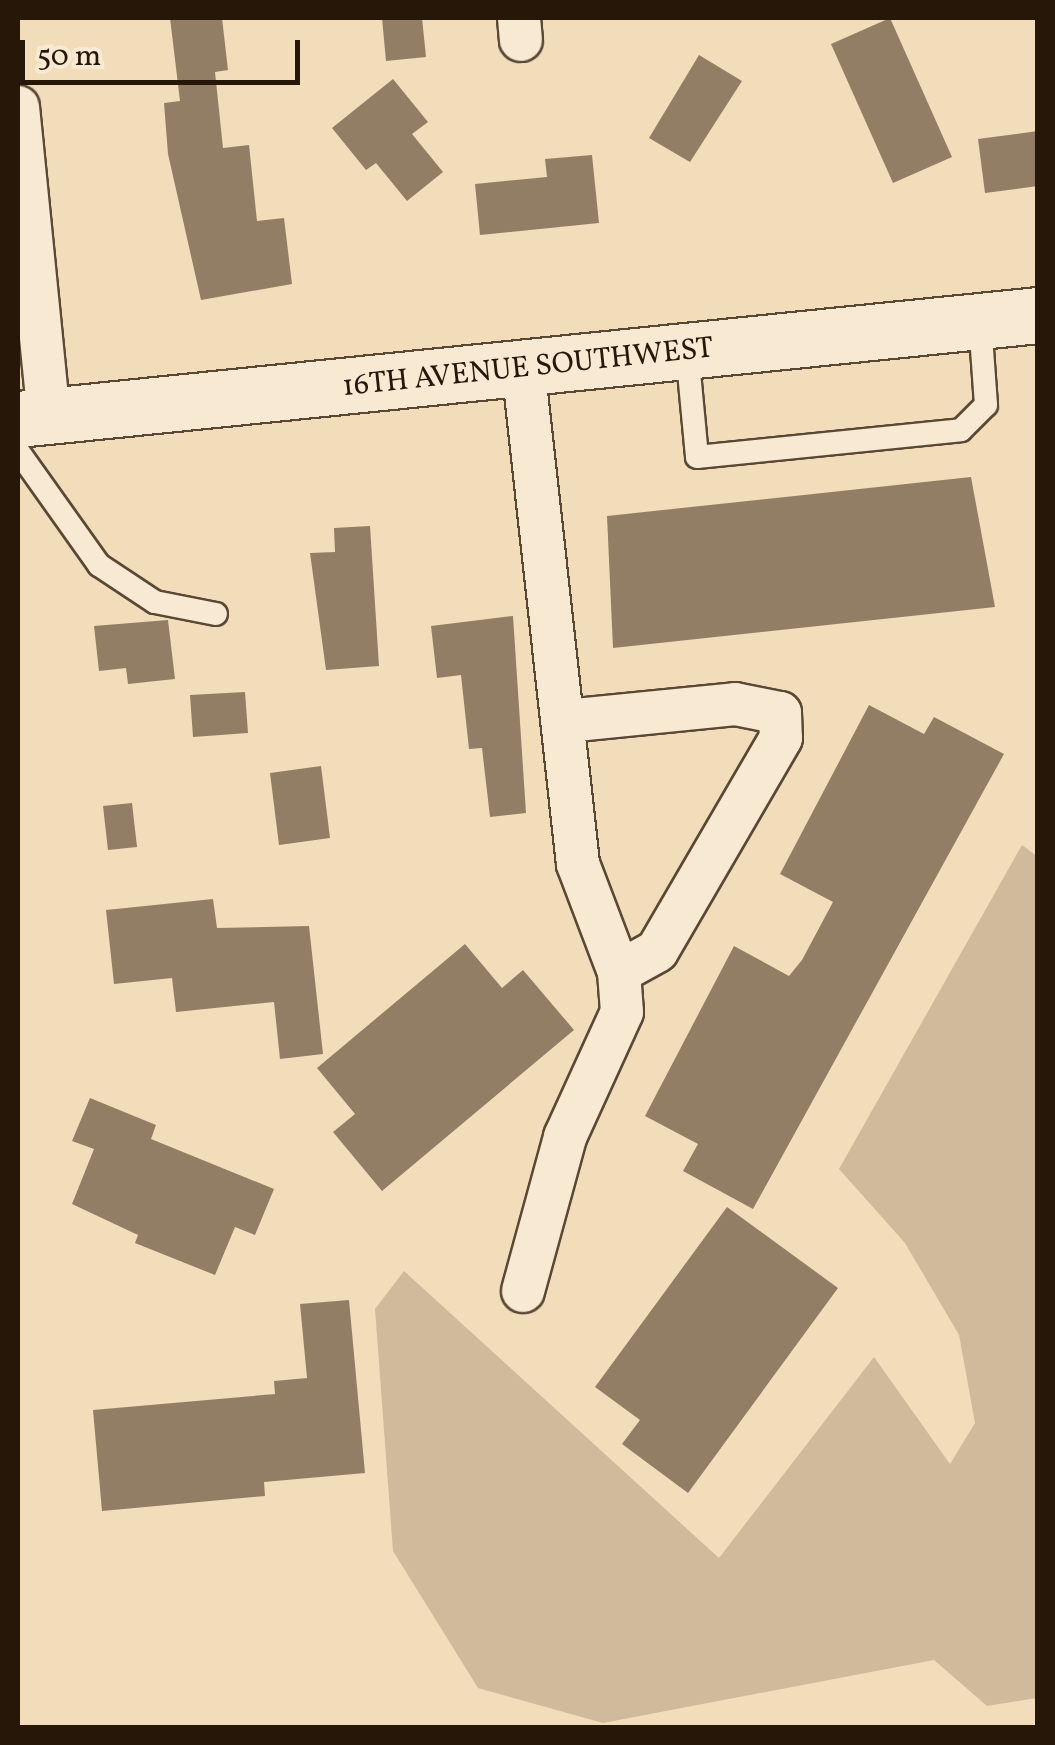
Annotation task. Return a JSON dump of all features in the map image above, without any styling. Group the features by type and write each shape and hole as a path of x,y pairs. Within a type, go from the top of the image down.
{"street":[{"path":"18,108 28,429"},
{"name":"16TH AVENUE SOUTHWEST","path":"28,429 523,369 1038,315"},
{"path":"523,369 566,721 578,864 618,972 622,1012 564,1138 523,1292"},
{"path":"566,721 735,704 780,712 781,738 657,950 618,972"}],"lane":[{"path":"687,351 697,458 960,430 986,405 980,321"},
{"path":"28,429 99,565 155,602 216,614"}],"shaded area":[{"path":"1022,845 1038,857 1037,1698 987,1706 934,1660 603,1723 478,1688 393,1551 375,1309 404,1271 719,1558 874,1357 950,1464 975,1423 959,1335 905,1243 839,1169"}],"building":[{"path":"170,18 222,18 228,70 215,72 223,148 249,145 257,221 284,218 292,284 201,300 168,154 164,103 180,101"},
{"path":"382,18 422,18 426,57 386,61"},
{"path":"890,18 952,157 893,183 831,44"},
{"path":"699,55 742,81 690,162 649,138"},
{"path":"393,79 428,122 412,134 443,172 407,201 376,163 366,170 332,128"},
{"path":"1038,131 1038,186 985,193 978,139"},
{"path":"592,155 599,223 480,235 475,184 547,177 545,159"},
{"path":"971,477 995,607 613,648 607,516"},
{"path":"370,526 379,666 326,670 310,553 335,552 334,528"},
{"path":"513,616 526,813 490,817 482,748 469,749 461,675 437,678 431,626"},
{"path":"168,620 175,679 128,684 126,668 99,671 94,626"},
{"path":"245,692 248,733 193,737 190,695"},
{"path":"869,705 924,734 934,717 1004,754 753,1209 683,1171 698,1144 645,1116 734,946 789,976 802,960 833,902 780,874"},
{"path":"321,766 330,838 279,845 270,773"},
{"path":"132,803 137,847 108,850 103,806"},
{"path":"213,899 217,928 309,926 323,1054 280,1059 274,1002 176,1012 172,978 114,984 106,910"},
{"path":"465,944 502,988 523,970 574,1030 382,1191 333,1132 355,1114 317,1068"},
{"path":"90,1098 156,1125 151,1139 274,1189 255,1235 235,1227 215,1275 135,1243 138,1235 72,1204 94,1149 72,1141"},
{"path":"727,1207 838,1288 688,1493 622,1444 640,1420 595,1387"},
{"path":"349,1300 365,1473 264,1482 265,1496 102,1511 93,1410 275,1394 274,1381 307,1378 300,1304"}]}
